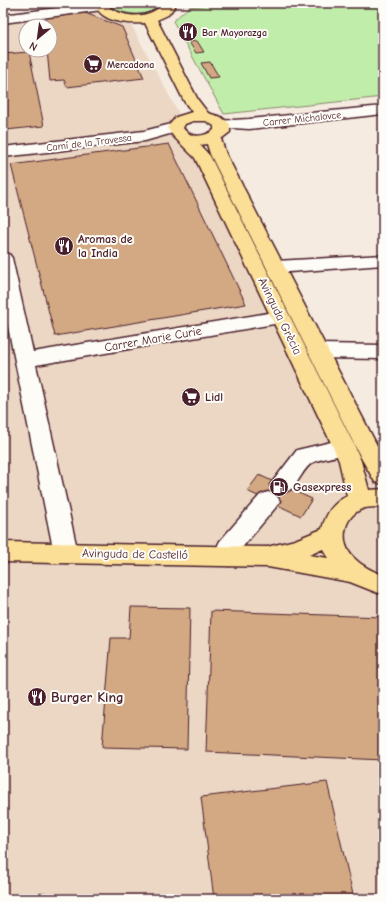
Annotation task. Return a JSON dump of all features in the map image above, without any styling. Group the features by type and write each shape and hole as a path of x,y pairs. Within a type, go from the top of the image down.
{"main road":[{"path":"103,4 104,10 116,17 142,18 166,11 168,3"},
{"path":"142,18 191,101 203,116 215,119 218,131 200,141 182,129 203,116"},
{"name":"Avinguda Grècia","path":"142,18 182,129 202,156 344,447 350,461 360,500"},
{"name":"Avinguda Grècia","path":"218,131 218,154 383,476"},
{"path":"383,498 360,500 348,506 340,514 334,524 331,535 334,548 341,562 354,573 371,582 383,585"},
{"name":"Avinguda de Castelló","path":"268,556 299,549 331,535"},
{"name":"Avinguda de Castelló","path":"3,552 268,556 354,573"}],"street":[{"path":"3,19 103,4"},
{"name":"Carrer Michalovce","path":"218,131 249,124 383,110"},
{"name":"Camí de la Travessa","path":"3,152 145,136 182,129"},
{"path":"3,258 66,553"},
{"path":"276,267 383,260"},
{"name":"Carrer Marie Curie","path":"26,360 280,317"},
{"path":"318,351 383,352"},
{"path":"229,556 228,548 305,456 344,447"}],"shaded area":[{"path":"120,4 383,494 383,899 3,899 3,20"}],"green space":[{"path":"113,3 158,4 155,9 150,12 131,14 114,9"},
{"path":"228,3 383,3 383,97 224,114 173,21 189,7"}],"building":[{"name":"Mercadona","path":"85,13 122,27 144,78 67,87 64,80 50,81 48,58 58,58 58,18 43,18"},
{"path":"187,26 194,36 186,37 180,27"},
{"path":"197,41 204,52 196,53 189,42"},
{"path":"18,53 18,58 30,58 44,126 6,130 3,112 3,54"},
{"path":"210,62 219,77 209,78 201,63"},
{"path":"169,144 246,304 55,336 11,165"},
{"path":"259,475 312,499 301,516 247,491"},
{"path":"131,607 190,608 187,749 102,747 111,638 129,638"},
{"path":"211,611 383,617 383,760 206,752"},
{"path":"327,782 354,899 214,899 201,797"},
{"path":"46,893 47,899 3,899 3,898"}],"place":[{"name":"Bar Mayorazga","path":"188,32"},
{"name":"Mercadona","path":"93,64"},
{"name":"Aromas de la India","path":"64,246"},
{"name":"Lidl","path":"191,397"},
{"name":"Gasexpress","path":"279,487"},
{"name":"Burger King","path":"37,697"}]}
